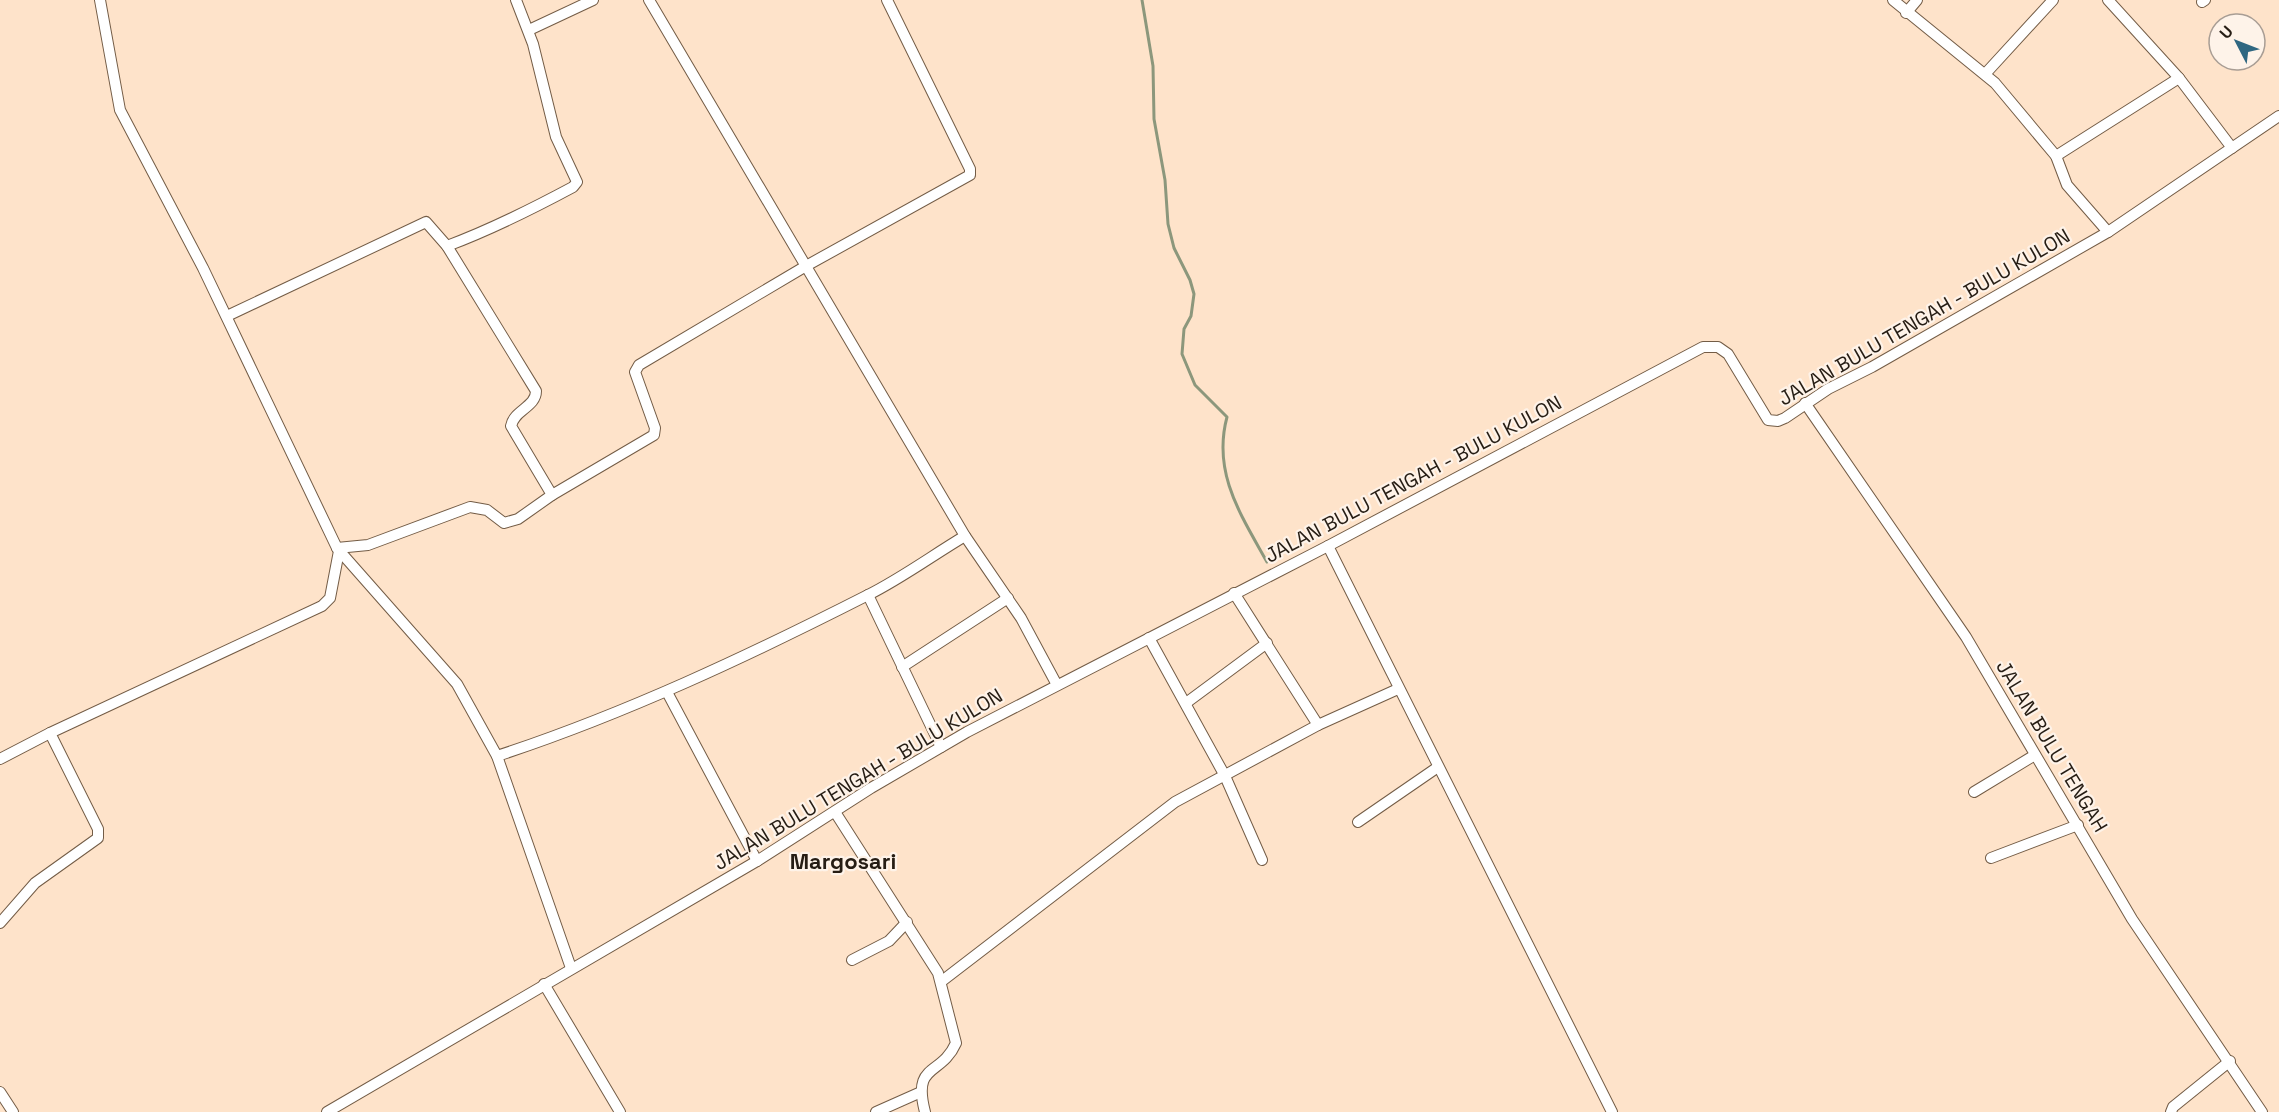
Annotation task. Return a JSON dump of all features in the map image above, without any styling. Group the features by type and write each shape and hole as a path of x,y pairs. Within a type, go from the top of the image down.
{"street":[{"path":"100,0 120,110 226,316 338,550 457,684 497,756 571,968"},
{"path":"447,246 516,216 573,187 577,182 556,137 529,30 516,0"},
{"path":"529,30 593,0"},
{"path":"649,0 965,536 1008,598 1057,685"},
{"path":"338,550 368,545 470,507 487,510 504,522 511,522 654,435 655,428 635,372 637,367 806,266 968,177 971,172 887,0"},
{"path":"1893,0 1906,13 1986,73 2030,121 2056,156 2067,186 2108,232"},
{"path":"1906,13 1917,0"},
{"path":"1986,73 2053,0"},
{"path":"2108,0 2179,78 2232,148"},
{"path":"2056,156 2179,78"},
{"name":"JALAN BULU TENGAH - BULU KULON","path":"327,1112 757,861 941,747 1328,546 1703,347 1718,347 1728,354 1768,420 1778,421 1805,403 2108,232 2279,116"},
{"path":"226,316 423,222 429,224 447,246 536,391 534,400 514,416 511,426 552,495"},
{"name":"JALAN BULU TENGAH","path":"1805,403 1966,637 2132,919 2230,1061 2262,1112"},
{"path":"497,756 575,731 667,692 868,595 965,536"},
{"path":"1328,546 1612,1112"},
{"path":"0,759 50,733 322,606 330,598 338,550"},
{"path":"1234,593 1318,725"},
{"path":"868,595 941,747"},
{"path":"902,667 1008,598"},
{"path":"1149,638 1225,776 1262,860"},
{"path":"1186,703 1267,644"},
{"path":"942,981 1175,802 1318,725 1398,689"},
{"path":"667,692 757,861"},
{"path":"0,923 35,883 98,838 98,829 50,733"},
{"path":"1974,792 2036,755"},
{"path":"1358,822 1438,767"},
{"path":"836,812 942,981 956,1043 948,1055 924,1078 921,1092 926,1112"},
{"path":"1991,858 2078,825"},
{"path":"852,960 889,941 907,922"},
{"path":"544,984 620,1112"},
{"path":"2171,1112 2173,1107 2230,1061"},
{"path":"0,1092 14,1112"},
{"path":"876,1112 921,1092"}],"waterway":[{"path":"1142,0 1153,66 1154,119 1165,180 1168,224 1174,248 1190,280 1194,294 1191,316 1184,329 1182,354 1195,385 1227,417 1223,437 1226,475 1239,510 1267,562"}],"district":[{"name":"Margosari","path":"843,861"}]}
